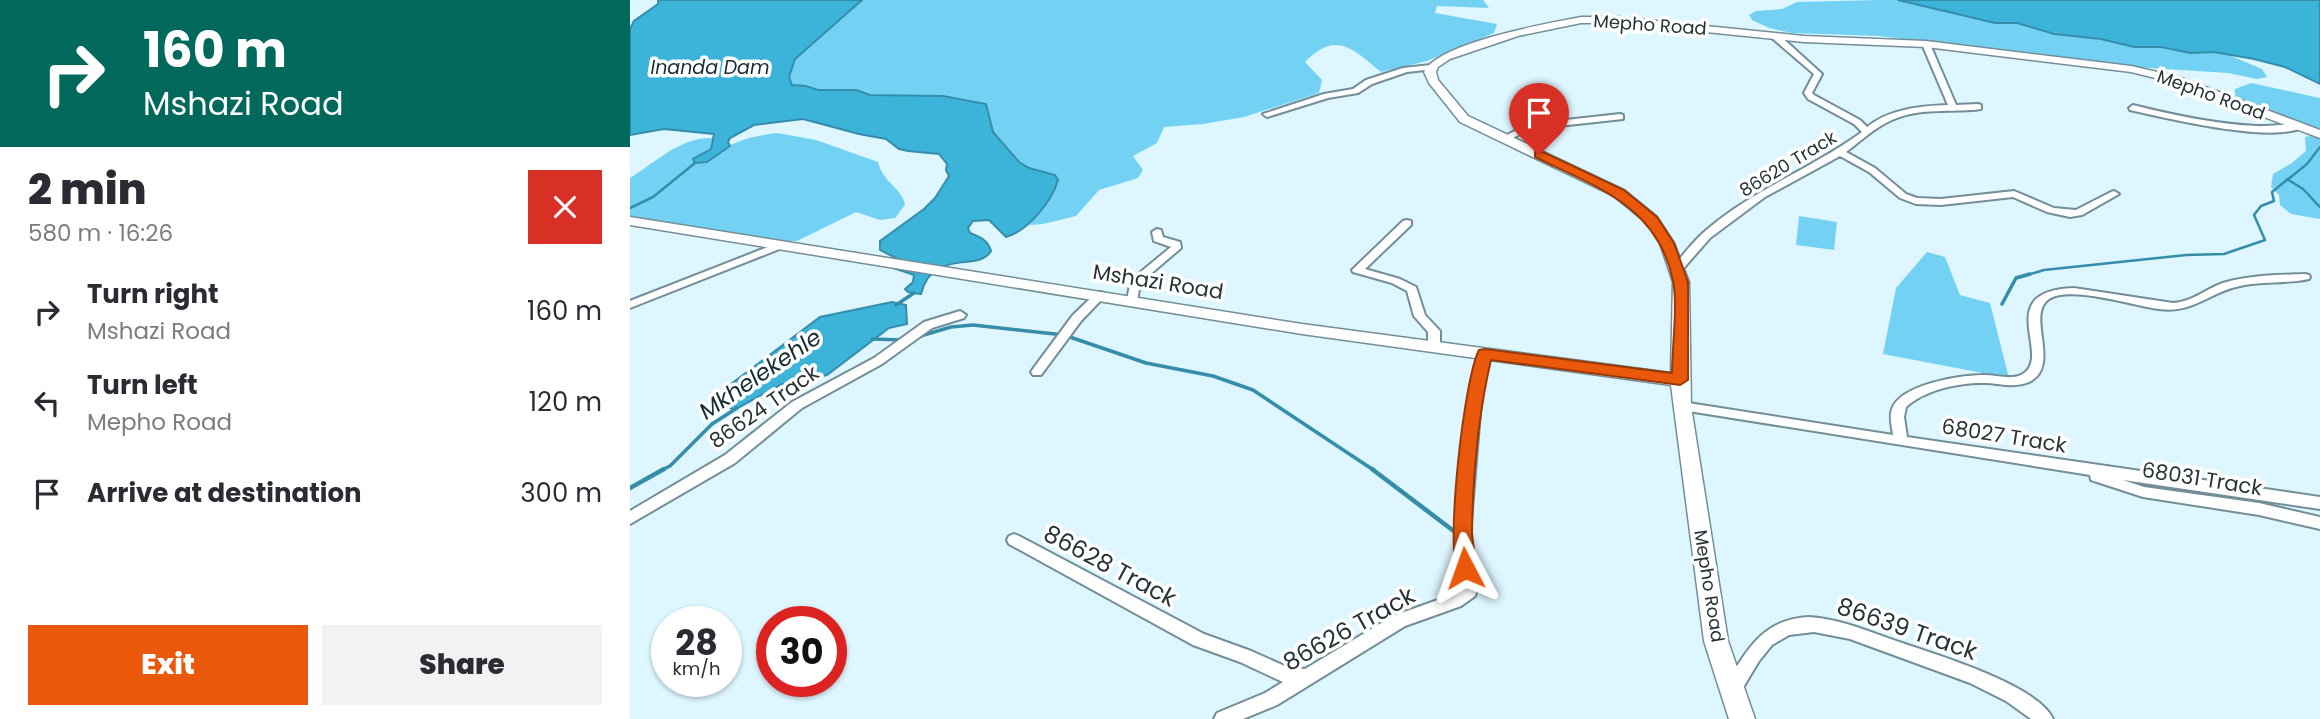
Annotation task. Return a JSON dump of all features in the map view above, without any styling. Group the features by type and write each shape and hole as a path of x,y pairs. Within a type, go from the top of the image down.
{"street":[{"name":"Mepho Road","path":"1742,719 1716,641 1682,406 1682,318 1678,268 1667,243 1652,220 1634,203 1604,185 1474,125 1459,114 1433,81 1431,68 1446,57 1495,39 1581,20 1617,20 1775,36 1926,44 2152,73 2320,134"},
{"name":"86620 Track","path":"1678,268 1706,236 1762,195 1840,152 1867,132 1857,122 1811,97 1808,93 1818,74 1775,36"},
{"path":"1926,44 1953,108"},
{"path":"1268,114 1327,96 1355,91 1369,82 1406,70 1431,68"},
{"path":"1867,132 1874,124 1907,112 1978,107"},
{"path":"2133,108 2202,124 2276,129 2298,127"},
{"path":"1503,139 1529,127 1620,117"},
{"path":"1840,152 1872,170 1903,196 1916,201 1941,202 2014,194 2050,210 2070,214 2078,213 2113,194"},
{"name":"Mshazi Road","path":"630,221 1301,329 1680,380"},
{"path":"1407,223 1357,270 1396,281 1412,289 1420,316 1434,331 1434,347"},
{"path":"1133,300 1135,282 1176,248 1176,244 1158,239 1157,232"},
{"path":"630,305 778,246"},
{"path":"1901,441 1897,416 1900,405 1909,397 1962,381 2019,380 2032,374 2037,367 2034,321 2041,298 2048,294 2091,294 2157,307 2188,307 2228,285 2305,278"},
{"path":"1037,372 1077,318 1100,295"},
{"name":"86624 Track","path":"630,518 730,459 797,405 878,361 928,325 961,315"},
{"name":"86626 Track","path":"1223,719 1271,699 1399,621 1455,601 1469,591 1471,584 1464,562 1463,533 1476,388 1485,354"},
{"name":"68027 Track","path":"1682,406 2320,503"},
{"name":"68031 Track","path":"2080,468 2143,492 2259,509 2320,523"},
{"name":"86628 Track","path":"1014,540 1045,559 1125,598 1186,632"},
{"name":"86639 Track","path":"1731,690 1760,646 1780,631 1801,624 1819,625 1966,673 2010,693 2044,719"},
{"path":"1186,632 1272,670 1304,677"}],"shaded area":[{"path":"862,0 1483,0 1489,8 1437,6 1435,13 1497,24 1494,33 1427,61 1381,72 1353,50 1335,45 1326,47 1305,62 1322,80 1319,93 1244,117 1164,127 1157,143 1133,156 1143,170 1138,178 1099,190 1076,216 1029,225 1043,208 1055,175 1029,168 1020,162 993,132 987,106 943,96 870,95 856,90 818,90 792,85 789,77 795,59"},
{"path":"1898,0 1995,23 2017,23 2047,33 2101,39 2134,47 2161,47 2190,53 2224,53 2262,69 2267,77 2257,79 2228,73 2134,67 1879,36 1792,33 1769,28 1752,20 1749,15 1756,11 1782,9 1797,2"},
{"path":"2251,83 2320,98 2320,131 2265,111 2235,96 2235,89"},
{"path":"777,133 816,140 878,162 905,205 895,218 880,220 856,212 797,241 630,216 630,178 669,151 691,141 714,138 711,149 703,153 695,163 709,159 740,141"},
{"path":"2305,137 2320,137 2320,219 2291,214 2280,205 2279,195 2271,187 2273,174 2306,151"},
{"path":"1799,216 1837,222 1834,250 1796,245"},
{"path":"1927,252 1945,257 1960,295 1990,303 2009,378 1883,354 1896,288"}],"water":[{"name":"Inanda Dam","path":"658,0 862,0 795,59 789,77 792,85 818,90 856,90 870,95 943,96 986,104 993,132 1019,162 1029,168 1055,175 1058,180 1055,188 1045,206 1031,222 1014,234 1006,237 989,220 973,221 968,228 970,233 986,242 991,251 985,257 945,266 935,271 927,280 921,294 908,292 905,289 913,282 914,275 893,268 898,259 880,250 880,241 935,198 949,176 947,164 939,154 899,149 886,139 803,119 754,125 730,138 730,146 707,162 695,163 693,159 711,149 714,134 664,129 630,135 630,29 634,21 658,4"},
{"path":"1898,0 2320,0 2320,84 2285,67 2254,59 2214,52 2190,53 2161,47 2134,47 2101,39 2054,34 2017,23 1995,23"},
{"path":"892,302 906,305 907,324 889,328 827,375 780,385 734,410 716,399 731,384 820,317"}],"waterway":[{"path":"2288,179 2307,164 2320,147"},
{"path":"630,208 653,197 695,163"},
{"path":"2024,276 2044,270 2186,255 2224,254 2265,240 2254,215 2261,206 2274,201 2272,192 2288,179"},
{"path":"2288,179 2303,189 2320,207"},
{"path":"2002,304 2016,278 2030,274"},
{"name":"Mkhelekehle","path":"896,305 914,293"},
{"path":"917,337 951,327 973,325 1064,335 1146,363 1213,376 1253,390 1372,469"},
{"path":"872,339 903,340"},
{"name":"Mkhelekehle","path":"664,469 712,424 737,408"},
{"name":"Mkhelekehle","path":"630,488 664,469"},
{"name":"Mkhelekehle","path":"660,471 664,469"},
{"path":"1372,469 1455,532"}],"route":[{"path":"1465,568 1463,533 1470,441 1476,388 1485,354 1680,380 1681,282 1667,243 1652,220 1634,203 1577,171 1539,155"}]}
